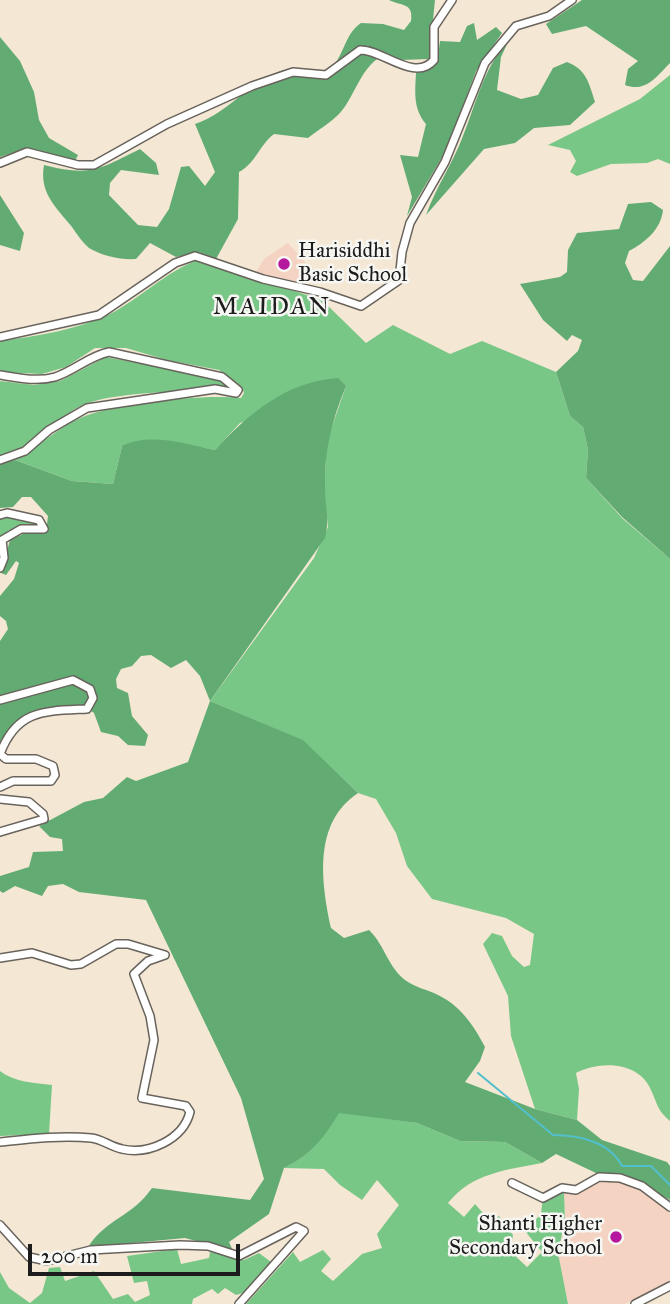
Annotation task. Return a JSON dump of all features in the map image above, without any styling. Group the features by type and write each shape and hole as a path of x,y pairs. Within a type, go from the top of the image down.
{"street":[{"path":"0,163 27,152 78,165 94,165 167,124 252,86 293,72 326,75 360,50 418,68 428,66 434,60 434,27 452,0"},
{"path":"0,337 99,315 175,264 195,256 361,306 382,294 399,280 402,252 410,223 445,162 490,55 516,26 549,16 572,0"},
{"path":"0,375 34,380 56,376 96,354 109,352 222,377 238,390 236,393 215,389 88,408 50,430 25,451 0,460"},
{"path":"0,515 7,513 39,520 44,529 21,529 2,540 4,558 0,568"},
{"path":"0,700 73,680 90,689 93,698 87,709 33,713 14,728 0,754 6,759 36,759 52,766 55,775 51,781 13,781 0,787"},
{"path":"0,799 29,802 43,814 44,819 0,832"},
{"path":"0,958 32,953 71,965 81,964 116,944 128,944 165,954 148,961 134,974 150,1016 155,1040 142,1098 152,1103 186,1107 190,1112 188,1121 179,1131 146,1151 121,1149 93,1138 0,1142"},
{"path":"512,1183 543,1198 562,1188 576,1190 599,1177 620,1178 642,1186 670,1207"},
{"path":"0,1225 29,1257 47,1261 91,1250 180,1245 208,1247 239,1256 296,1227 304,1231 239,1304"},
{"path":"635,1304 670,1286"}],"shaded area":[{"name":"Harisiddhi Basic School","path":"288,243 311,269 305,286 256,272 264,259"},
{"name":"Shanti Higher Secondary School","path":"595,1183 634,1183 670,1213 670,1281 625,1304 568,1304 558,1253 565,1220 564,1192 572,1194"}],"green space":[{"path":"389,0 435,0 429,59 400,60 386,54 370,65 339,114 308,138 274,134 269,138 250,164 239,172 238,219 216,259 199,252 176,257 150,243 136,259 100,253 84,243 50,199 44,184 44,165 60,169 94,169 140,149 156,163 159,175 121,170 110,183 109,195 138,225 157,227 169,209 181,167 189,166 205,186 215,172 195,124 208,119 268,76 281,71 299,68 327,74 333,68 351,33 361,23 383,24 404,30 411,21 410,11 405,6"},
{"path":"582,0 670,0 670,63 650,82 632,87 625,85 628,69 638,61 586,26 552,34 546,24"},
{"path":"474,23 477,40 496,27 502,33 476,71 447,149 407,216 412,197 400,155 418,157 426,124 417,106 416,73 428,70 437,63 440,41 460,42 467,26"},
{"path":"0,37 20,61 34,92 39,120 49,138 78,155 75,161 27,148 0,157"},
{"path":"509,40 501,57 497,90 521,99 538,95 553,68 567,62 583,73 595,102 570,125 534,128 515,143 484,149 426,215 459,146 481,86 493,62"},
{"path":"670,75 670,164 658,159 647,163 611,164 577,176 570,172 576,161 570,150 548,145 640,99"},
{"path":"0,195 24,233 20,251 0,245"},
{"path":"651,202 663,210 662,217 647,239 629,251 625,263 633,280 643,281 670,246 670,559 622,517 586,478 588,450 583,427 570,416 556,372 578,351 582,340 572,335 567,341 543,320 520,284 560,277 567,272 568,250 577,233 619,229 628,204"},
{"path":"198,260 322,300 366,343 393,325 450,354 482,341 556,372 570,416 583,427 588,450 586,478 622,518 670,559 670,1121 660,1110 644,1079 627,1068 606,1065 576,1073 579,1089 577,1120 535,1109 511,1036 508,996 483,944 492,933 502,936 512,956 524,967 530,965 534,934 506,918 432,899 407,866 396,833 376,799 358,793 302,740 210,701 314,558 328,527 324,491 327,441 346,386 240,423 215,450 167,441 122,446 113,484 72,481 15,460 74,421 109,409 180,399 241,398 244,393 242,387 219,370 167,360 126,348 95,348 66,367 42,374 0,372 0,341 56,332 97,320 121,308 175,271"},
{"path":"106,357 214,378 230,385 229,388 119,396 88,403 65,415 21,448 0,457 0,381 34,385 60,381"},
{"path":"338,378 346,386 333,423 328,448 325,474 325,538 210,701 200,676 186,660 171,668 151,655 141,656 132,666 121,669 116,679 117,688 128,693 132,716 148,735 145,746 128,745 118,736 101,732 94,713 84,706 55,707 34,712 18,723 0,747 0,641 8,629 6,621 0,616 0,596 14,579 19,563 16,561 6,575 1,573 10,540 23,534 46,532 48,516 31,497 22,497 13,507 0,508 0,463 15,460 72,481 113,484 122,446 156,440 215,450 255,412 285,393 319,380"},
{"path":"5,517 38,522 38,526 9,530 0,538 0,520"},
{"path":"210,701 303,740 358,793 344,805 333,820 327,837 323,873 331,928 344,938 369,930 401,977 446,1000 466,1017 485,1047 480,1061 465,1082 535,1109 577,1120 602,1140 667,1162 670,1166 670,1200 623,1174 598,1174 556,1154 542,1163 505,1142 460,1141 417,1123 339,1113 316,1145 284,1168 269,1214 229,1242 233,1251 185,1238 88,1247 95,1237 136,1205 152,1188 250,1200 264,1179 241,1098 146,900 79,892 63,884 48,886 42,896 15,886 3,893 0,891 0,876 29,867 33,852 63,851 62,839 50,837 39,826 84,802 103,798 127,777 136,781 188,762"},
{"path":"0,1071 18,1080 52,1085 49,1134 0,1136"},
{"path":"338,1112 417,1123 460,1141 505,1142 542,1163 479,1179 457,1193 448,1203 464,1217 475,1204 490,1221 499,1216 513,1235 510,1251 527,1267 542,1252 525,1231 541,1214 543,1196 564,1192 565,1220 558,1253 568,1304 246,1304 293,1252 300,1262 323,1250 331,1259 321,1271 333,1281 362,1254 382,1248 377,1234 399,1205 377,1180 362,1200 340,1185 324,1169 284,1168 316,1145"},
{"path":"177,1249 181,1264 209,1258 210,1252 244,1260 259,1253 271,1262 243,1293 236,1295 225,1288 218,1294 212,1289 193,1299 192,1304 0,1304 0,1272 9,1288 30,1303 42,1293 49,1268 60,1267 65,1281 94,1271 113,1299 128,1294 135,1302 150,1295 147,1281 134,1283 127,1256"}],"waterway":[{"path":"478,1073 553,1135 583,1138 602,1146 610,1151 622,1166 651,1166 670,1185"}],"place":[{"name":"Harisiddhi Basic School","path":"284,264"},
{"name":"Shanti Higher Secondary School","path":"616,1237"}],"district":[{"name":"MAIDAN","path":"272,308"}]}
